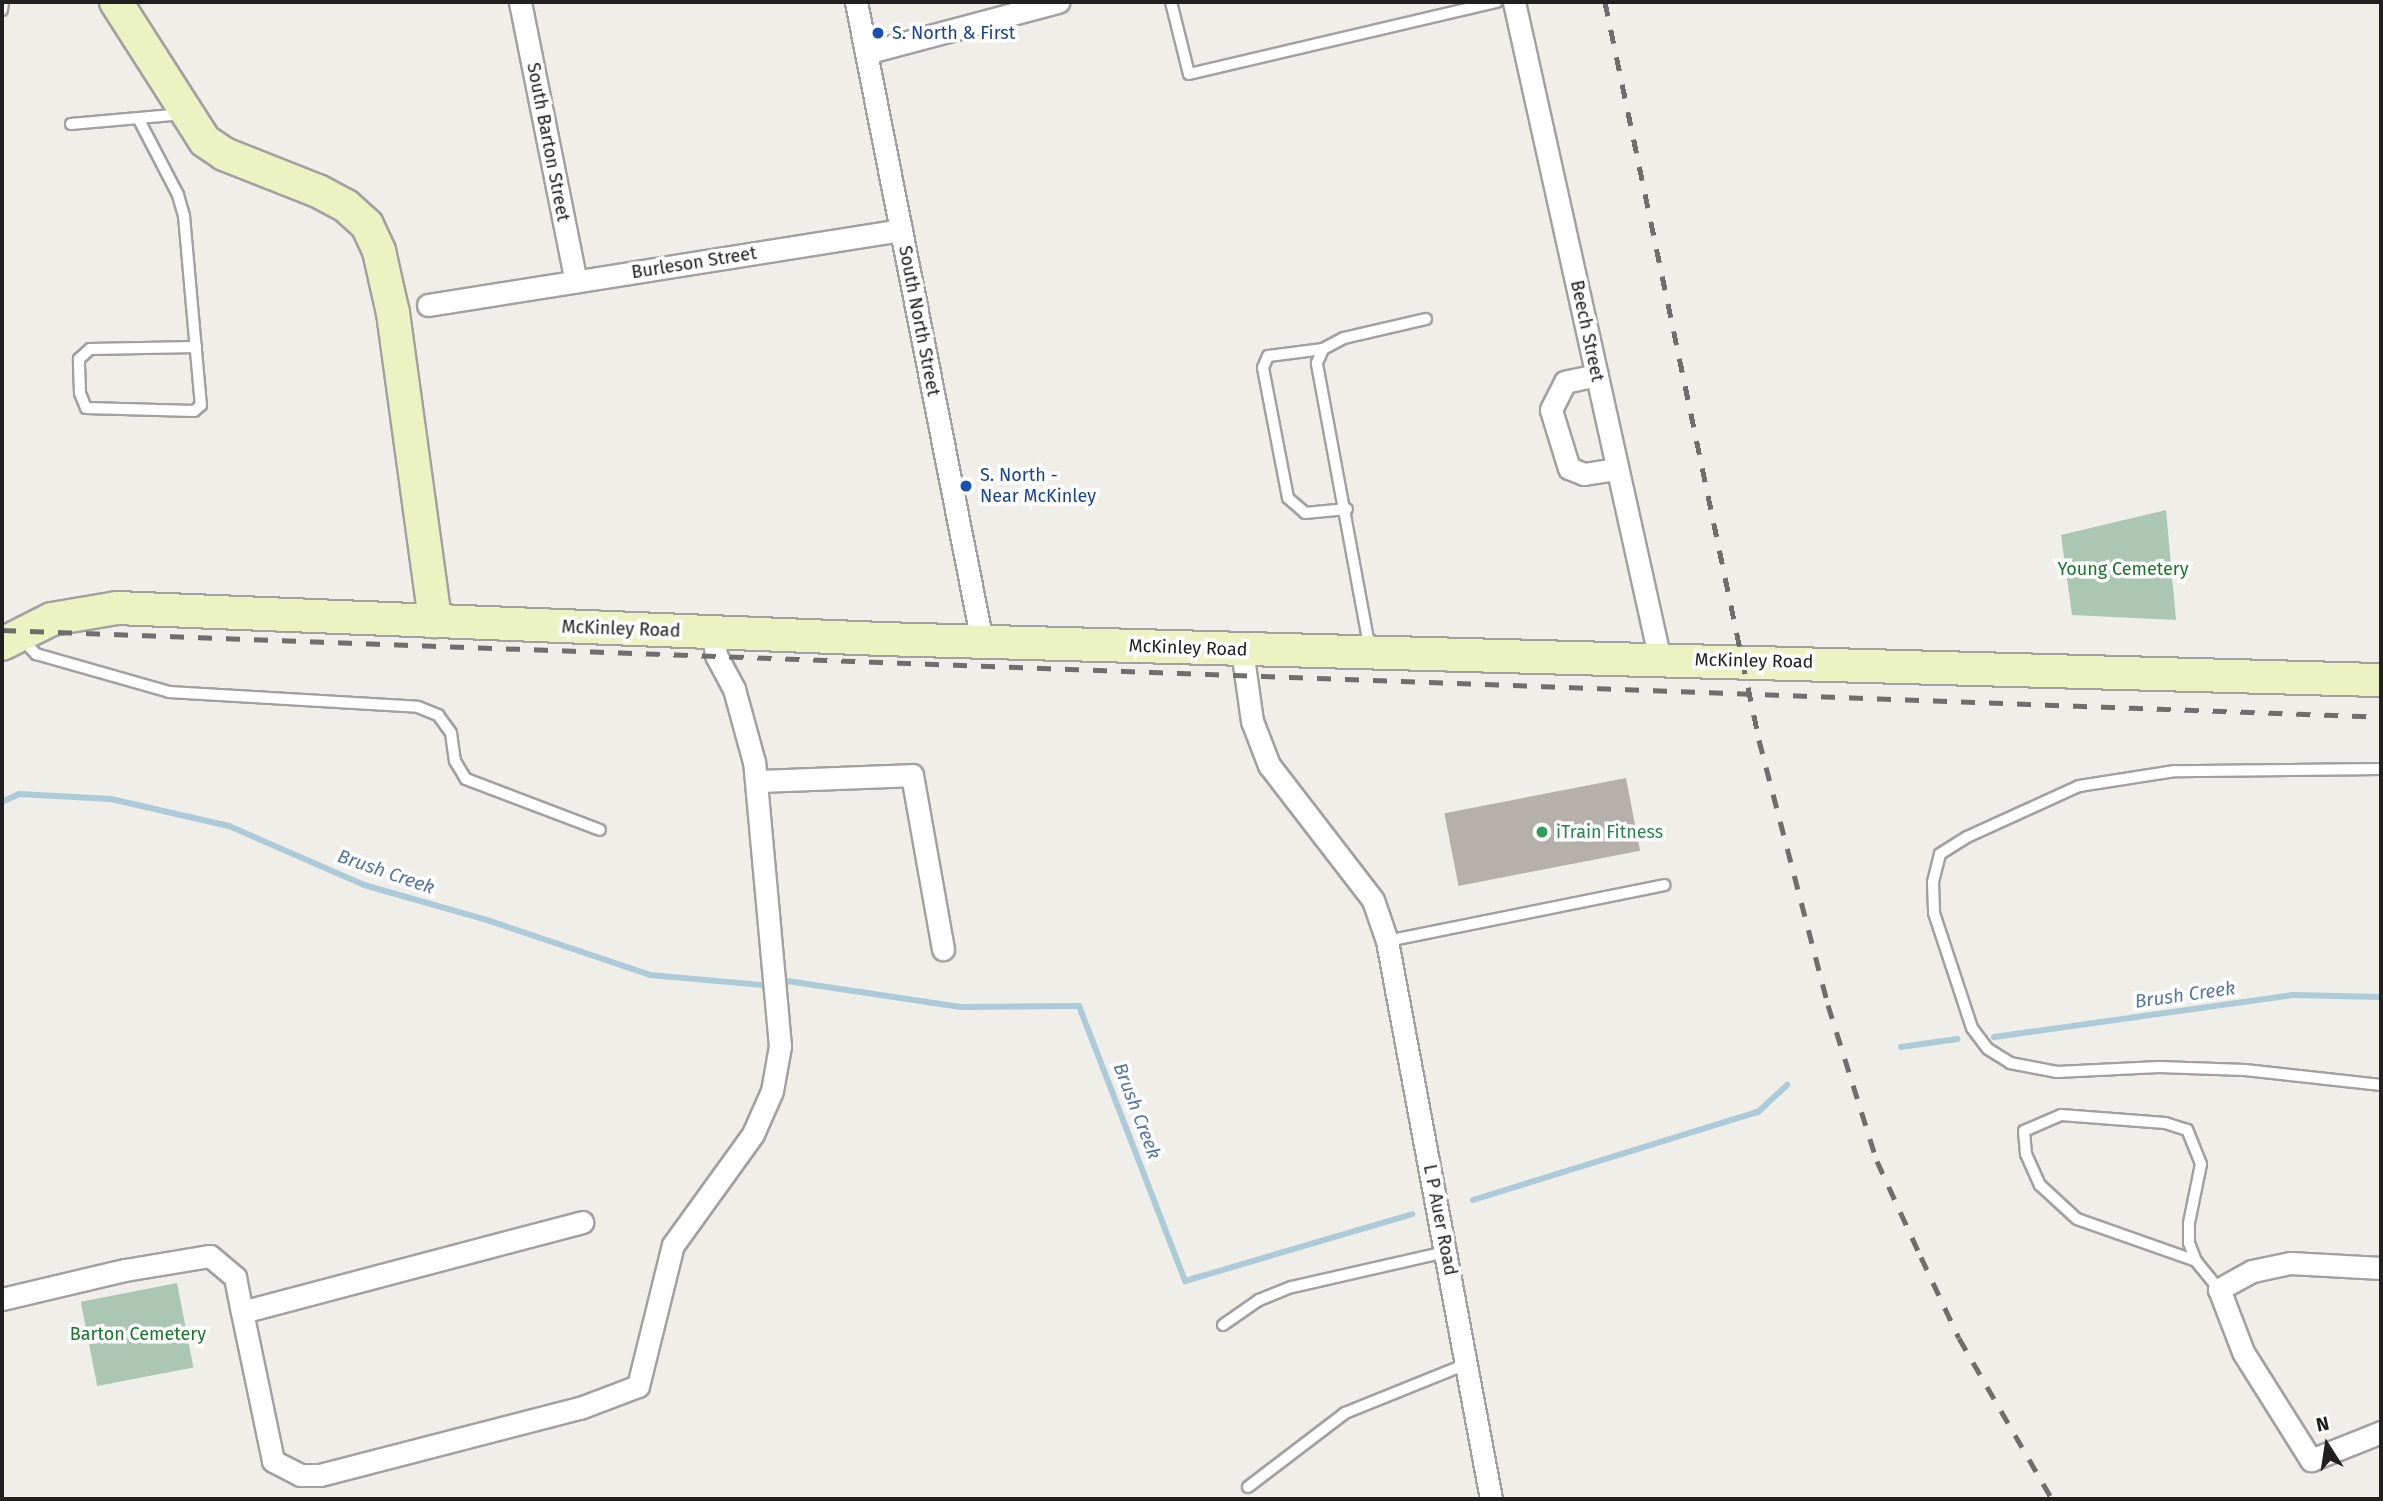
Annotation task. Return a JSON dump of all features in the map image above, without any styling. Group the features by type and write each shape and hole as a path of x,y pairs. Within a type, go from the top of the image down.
{"street":[{"path":"116,2 184,114 205,141 224,154 318,191 346,206 367,225 379,251 393,313 435,621"},
{"name":"South Barton Street","path":"520,2 576,281"},
{"name":"South North Street","path":"856,2 982,641"},
{"path":"866,53 1058,2"},
{"name":"Beech Street","path":"1514,2 1660,660"},
{"name":"Burleson Street","path":"428,305 901,230"},
{"path":"1597,375 1565,382 1551,410 1569,468 1584,474 1617,469"},
{"name":"McKinley Road","path":"11,640 52,619 105,608 1242,650 2381,680"},
{"path":"2,1299 125,1270 210,1256 234,1277 273,1461 300,1475 320,1475 580,1408 638,1386 673,1245 753,1134 772,1091 778,1020 757,782 749,738 734,689 716,656 713,632"},
{"name":"L P Auer Road","path":"1242,650 1252,721 1269,765 1373,900 1387,941 1491,1499"},
{"path":"757,782 912,775 943,949"},
{"path":"242,1312 582,1222"},
{"path":"2381,1268 2290,1263 2252,1271 2219,1289 2243,1352 2311,1460 2381,1432"}],"lane":[{"path":"2,9 3,2"},
{"path":"1171,2 1189,74 1497,2"},
{"path":"71,124 184,114"},
{"path":"138,118 178,195 184,216 196,347 201,405 194,411 86,408 80,393 79,359 90,349 196,347"},
{"path":"1347,509 1305,513 1288,498 1263,368 1268,356 1323,349 1344,338 1426,319"},
{"path":"1323,349 1317,363 1347,509 1371,653"},
{"path":"11,640 36,654 169,692 418,707 438,715 451,733 455,761 466,779 600,830"},
{"path":"2381,769 2175,771 2079,786 1966,837 1940,854 1933,882 1934,912 1972,1028 1988,1049 2010,1063 2057,1072 2160,1066 2245,1070 2381,1085"},
{"path":"1387,941 1664,885"},
{"path":"2196,1261 2077,1220 2040,1185 2026,1154 2024,1131 2061,1115 2165,1123 2187,1130 2201,1164 2189,1223 2189,1243 2196,1261 2219,1289"},
{"path":"1223,1325 1259,1300 1292,1287 1446,1252"},
{"path":"1248,1487 1345,1412 1466,1364"}],"green space":[{"name":"Young Cemetery","path":"2166,510 2176,620 2072,615 2061,535"},
{"name":"Barton Cemetery","path":"177,1283 193,1367 97,1386 81,1302"}],"building":[{"name":"iTrain Fitness","path":"1626,778 1640,851 1459,886 1444,813"}],"waterway":[{"name":"Brush Creek","path":"2,802 19,794 111,799 229,826 364,885 490,921 650,975 761,985"},
{"name":"Brush Creek","path":"787,981 962,1007 1079,1006 1185,1281 1412,1214"},
{"name":"Brush Creek","path":"1994,1037 2293,995 2381,997"},
{"name":"Brush Creek","path":"1901,1047 1957,1039"},
{"name":"Brush Creek","path":"1473,1200 1758,1112 1787,1085"}],"railway":[{"path":"1605,2 1759,740 1828,1005 1877,1161 1959,1338 2052,1499"},
{"path":"2,630 2381,717"}],"place":[{"name":"S. North & First","path":"878,33"},
{"name":"S. North - Near McKinley","path":"966,486"},
{"name":"iTrain Fitness","path":"1542,832"}]}
